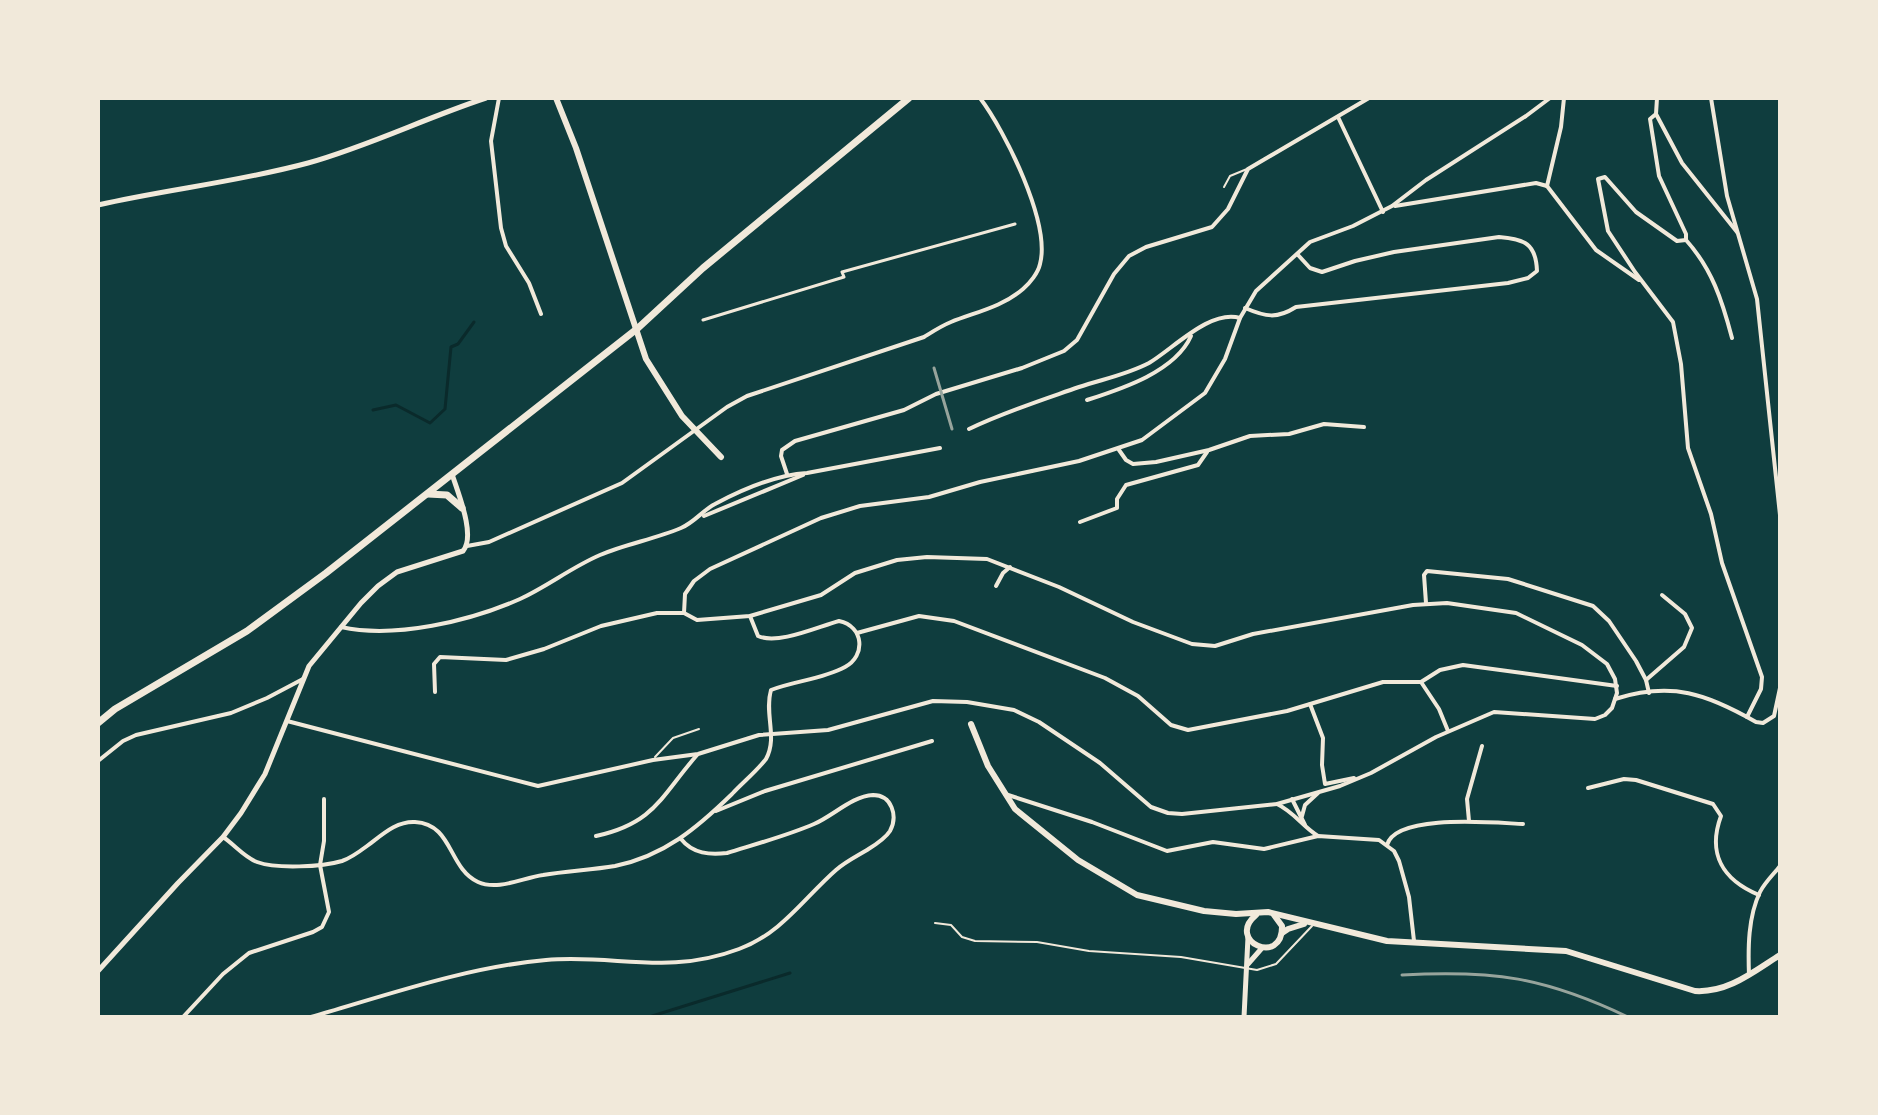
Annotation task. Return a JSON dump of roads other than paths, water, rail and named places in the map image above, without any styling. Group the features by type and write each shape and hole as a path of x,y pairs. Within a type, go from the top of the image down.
{"main road":[{"path":"556,98 646,359 682,416 721,457"},
{"path":"98,723 115,709 247,631 326,573 638,328 703,268 909,98"},
{"path":"426,494 447,495 462,508"},
{"path":"971,724 988,766 1015,809 1042,833 1100,874 1137,895 1176,906 1228,914 1271,913 1375,939 1566,951 1695,991 1720,990 1780,955"},
{"path":"1248,932 1250,920 1258,913"},
{"path":"1271,913 1279,919 1282,933"},
{"path":"1228,914 1248,932 1252,942 1262,948 1277,943 1282,933 1294,926 1313,924"}],"street":[{"path":"98,205 223,183 312,162 379,140 486,98"},
{"path":"499,98 491,141 501,228 506,246 524,274 541,314"},
{"path":"467,546 489,542 622,483 747,396 924,337 948,323 1004,303 1025,287 1040,265 1040,236 1025,180 999,127 980,98"},
{"path":"787,474 781,456 786,446 904,410 954,387 1022,368 1070,347 1097,307 1114,274 1129,256 1146,247 1212,227 1228,209 1248,169 1369,98"},
{"path":"684,613 685,594 694,581 710,569 825,516 860,506 929,497 1119,450 1142,440 1205,393 1225,359 1240,318 1256,291 1310,242 1383,212 1550,98"},
{"path":"1547,186 1561,127 1564,98"},
{"path":"1657,98 1656,114 1682,163 1737,232"},
{"path":"1711,98 1727,196 1757,299 1780,515"},
{"path":"1656,114 1650,119 1659,176 1686,240 1710,270 1721,295 1732,338"},
{"path":"1338,117 1383,212"},
{"path":"1686,240 1677,241 1636,212 1607,178 1598,179 1608,231 1643,283 1668,313 1675,330 1688,448 1711,514 1722,563 1759,665 1761,689 1747,717"},
{"path":"1392,206 1536,183 1547,186 1596,250 1643,283"},
{"path":"703,320 844,277 842,272 1015,224"},
{"path":"1245,308 1264,316 1281,317 1296,307 1508,283 1528,278 1537,271 1534,251 1514,238 1499,237 1394,252 1322,272 1310,268 1298,255"},
{"path":"969,429 1080,387 1117,377 1146,364 1204,324 1232,315 1240,318"},
{"path":"1087,400 1142,380 1173,358 1192,334"},
{"path":"1119,450 1133,464 1156,462 1209,450 1250,436 1289,434 1324,424 1364,427"},
{"path":"698,519 712,505 787,474 940,448"},
{"path":"1080,522 1117,508 1117,499 1126,485 1198,465 1209,450"},
{"path":"98,971 223,837 252,799 309,666 341,627 378,586 397,572 463,551 467,546 468,532 452,473"},
{"path":"341,627 371,632 394,631 470,615 521,598 602,553 663,534 807,473"},
{"path":"287,721 538,786 653,760 698,754 771,733 828,730 933,701 967,702 1014,710 1046,726 1084,751 1139,800 1158,811 1182,814 1277,804 1320,791 1371,773 1406,751 1494,712 1595,719 1605,715 1615,699 1617,686 1612,671 1602,658 1535,620 1516,613 1483,607 1426,604 1377,610 1253,634 1215,646 1192,644 987,559 927,557 897,560 855,573 821,595 750,616 697,620 684,613 657,613 601,626 506,660 440,657 434,664 435,692"},
{"path":"996,586 1010,567"},
{"path":"1426,604 1424,575 1427,571 1508,579 1587,603 1609,621 1646,680 1649,693"},
{"path":"1646,680 1684,647 1692,628 1685,614 1662,595"},
{"path":"223,837 246,856 264,864 320,865 344,861 388,830 407,822 422,823 436,829 448,841 464,873 480,883 497,886 528,877 650,856 681,839 766,759 772,747 768,699 771,690 842,669 857,658 860,649 857,633 851,626 839,621 767,640 758,636 750,616"},
{"path":"857,633 919,616 954,621 1105,678 1138,696 1171,725 1188,730 1310,704 1383,682 1421,682 1440,670 1463,665 1617,686"},
{"path":"98,761 136,735 231,713 303,679"},
{"path":"1421,682 1439,709 1448,731"},
{"path":"1615,699 1649,693 1693,692 1756,722 1769,721 1777,707 1780,688"},
{"path":"1310,704 1323,738 1325,784 1371,773"},
{"path":"714,811 765,791 932,741"},
{"path":"1469,821 1467,799 1482,746"},
{"path":"596,836 632,825 656,808 698,754"},
{"path":"1588,788 1624,779 1636,780 1713,804 1721,816 1714,840 1720,862 1727,874 1759,895"},
{"path":"1302,816 1305,805 1320,791"},
{"path":"1003,793 1167,851 1213,842 1264,849 1318,836 1372,839 1387,845 1399,861 1415,942"},
{"path":"311,1017 466,974 533,961 567,958 663,965 703,960 741,949 773,931 837,869 878,843 889,832 893,812 891,804 884,797 861,798 817,823 714,855 695,851 681,839"},
{"path":"183,1017 223,974 249,953 322,927 329,912 320,865 324,841 324,799"},
{"path":"1292,799 1305,827"},
{"path":"1277,804 1295,815 1318,836"},
{"path":"1387,845 1392,836 1416,825 1469,821 1523,824"},
{"path":"1749,975 1749,935 1759,895 1780,866"},
{"path":"1244,1017 1248,932"},
{"path":"1247,967 1262,948"}],"lane":[{"path":"1224,187 1230,176 1248,169"},
{"path":"653,760 673,738 699,729"},
{"path":"935,923 951,925 962,937 975,941 1037,942 1089,951 1181,957 1263,970 1276,964 1313,924"}],"waterway":[{"path":"373,410 396,405 430,423 445,409 451,347 458,344 474,322"},
{"path":"649,1017 790,973"}],"railway":[{"path":"934,368 952,429"},
{"path":"1402,975 1464,974 1518,979 1570,993 1628,1017"}]}
